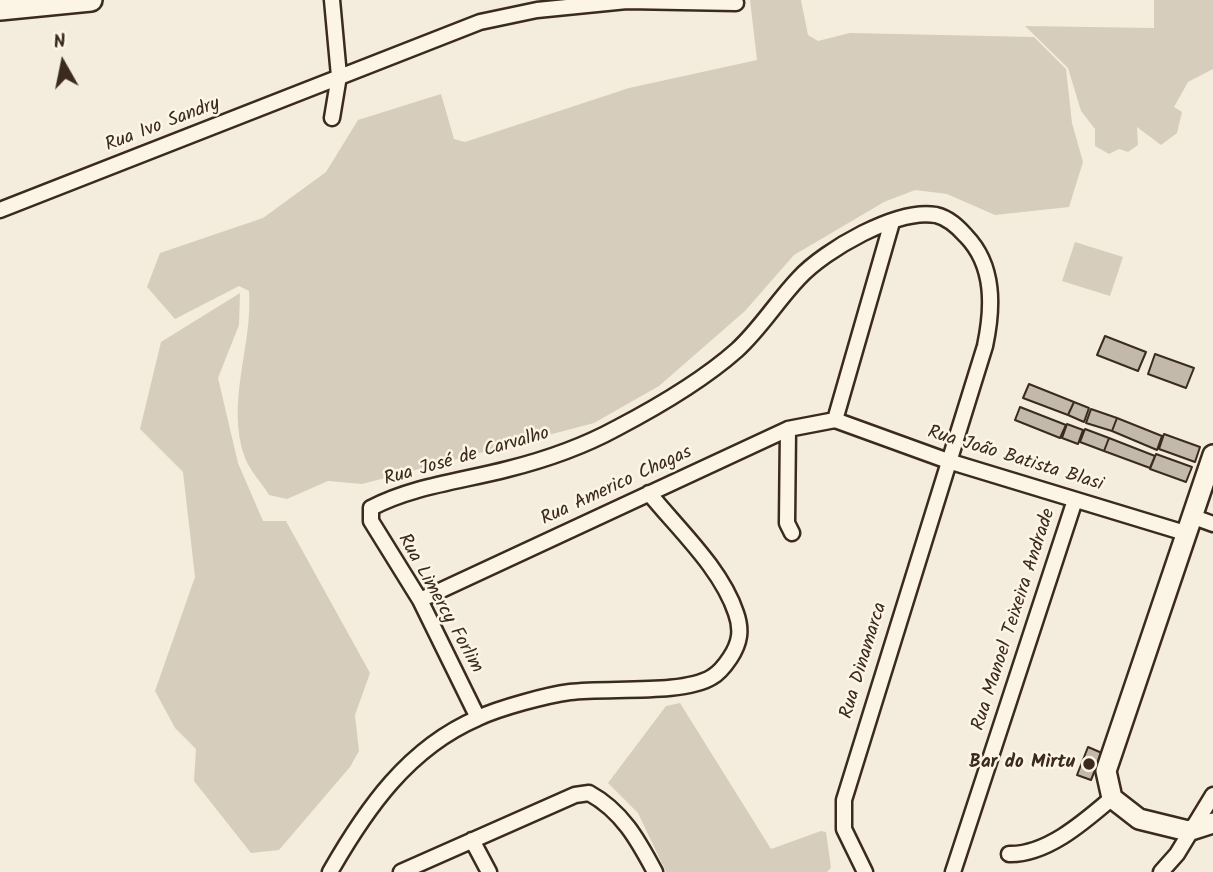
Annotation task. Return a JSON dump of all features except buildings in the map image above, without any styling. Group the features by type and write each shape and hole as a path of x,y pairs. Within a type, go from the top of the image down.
{"main road":[{"path":"0,9 91,0"}],"street":[{"path":"332,0 339,76 332,118"},
{"name":"Rua Ivo Sandry","path":"0,210 480,22 537,10 627,1 736,3"},
{"name":"Rua José de Carvalho","path":"371,508 397,495 510,468 615,430 696,382 735,351 766,321 800,277 823,258 855,239 892,222 913,216 936,215 955,223 972,242 984,265 991,290 992,313 985,346 948,461"},
{"path":"835,420 892,222"},
{"name":"Rua Americo Chagas","path":"420,600 788,429 835,420"},
{"name":"Rua João Batista Blasi","path":"835,420 948,461 1074,500 1188,524 1213,524"},
{"path":"788,429 787,523 792,533"},
{"path":"1213,455 1106,771 1112,798 1139,819 1188,831 1213,823"},
{"name":"Rua Dinamarca","path":"864,872 844,829 844,800 948,461"},
{"path":"330,872 358,824 391,780 435,743 478,718 568,692 687,686 713,677 726,664 738,645 741,630 736,611 721,582 649,493"},
{"name":"Rua Manoel Teixeira Andrade","path":"953,872 1074,500"},
{"name":"Rua Limercy Forlim","path":"371,508 371,521 420,600 478,718"},
{"path":"401,872 575,795 589,793 622,818 637,837 655,872"},
{"path":"1161,872 1177,854 1188,831 1213,795"},
{"path":"1009,854 1021,855 1065,834 1083,823 1112,798"},
{"path":"472,839 489,872"}],"shaded area":[{"path":"750,0 801,0 808,35 818,41 850,33 1034,37 1066,69 1072,123 1083,162 1069,207 995,215 947,194 915,190 884,202 794,255 745,311 659,386 594,423 362,484 328,481 287,499 269,495 247,463 240,437 239,395 249,291 239,286 175,319 147,287 160,253 263,218 326,172 358,120 441,94 454,139 465,142 629,88 757,60"},
{"path":"1154,0 1213,0 1213,69 1188,82 1174,107 1182,112 1177,133 1161,145 1137,127 1138,145 1128,152 1119,149 1109,154 1095,146 1095,129 1081,111 1068,68 1025,26 1154,28"},
{"path":"1075,242 1123,257 1110,296 1062,281"},
{"path":"240,293 239,325 218,378 238,463 263,521 286,521 370,673 355,715 359,751 350,767 279,850 251,853 194,781 196,749 175,728 155,691 195,577 183,472 140,429 161,342"},
{"path":"680,703 771,849 821,831 826,832 831,868 827,872 666,872 638,813 608,783 666,706"}],"place":[{"name":"Bar do Mirtu","path":"1089,764"}]}
